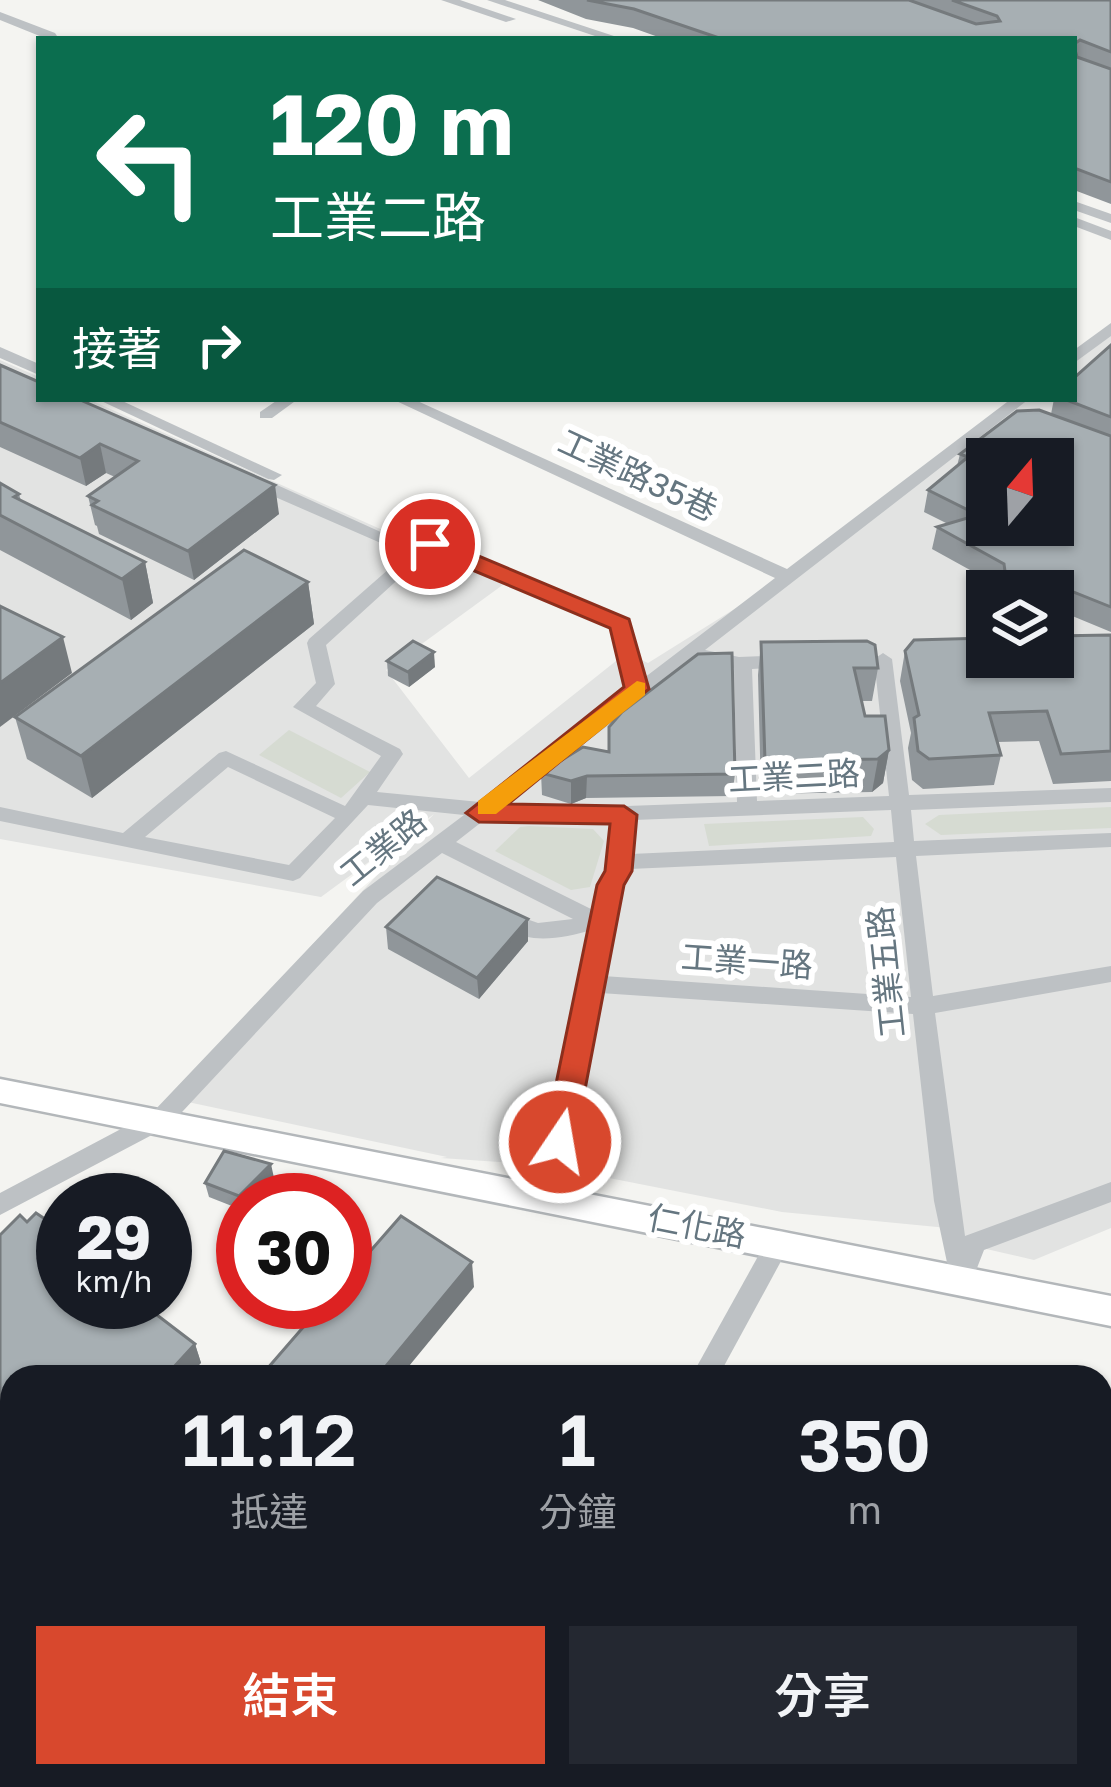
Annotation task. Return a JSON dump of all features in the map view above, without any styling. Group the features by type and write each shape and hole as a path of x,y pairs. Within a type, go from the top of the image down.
{"main road":[{"name":"仁化路","path":"0,1091 780,1241 1111,1311"}],"street":[{"path":"447,0 560,36"},
{"path":"493,0 607,36"},
{"path":"0,16 51,36"},
{"path":"1077,207 1111,219"},
{"path":"1077,222 1111,236"},
{"path":"1077,356 1111,328"},
{"path":"0,352 36,369"},
{"path":"0,369 36,385"},
{"path":"266,415 286,402"},
{"name":"工業路35巷","path":"407,402 786,576"},
{"path":"97,404 424,549 620,624 637,689"},
{"name":"工業路","path":"0,1205 161,1119 346,919 685,652 1018,409"},
{"path":"0,814 293,874 355,807 393,754 303,707 326,684 316,644 424,549"},
{"path":"685,652 743,663 813,661"},
{"name":"工業五路","path":"881,659 950,1226 961,1277"},
{"path":"743,663 747,810"},
{"name":"工業二路","path":"127,841 226,758 355,807 479,813 624,815 1111,794"},
{"path":"546,1197 592,984 598,923 620,862 624,815"},
{"path":"620,862 1111,840"},
{"path":"440,880 441,843 598,923"},
{"path":"475,904 540,934 598,923"},
{"name":"工業一路","path":"592,984 923,1006 1111,974"},
{"path":"961,1277 974,1243 1111,1192"},
{"path":"711,1365 780,1241"}],"shaded area":[{"path":"1111,325 1111,1228 1034,1260 960,1243 958,1229 782,1212 543,1165 441,1158 447,1157 183,1101 299,959 434,814 321,897 0,839 0,360 36,376 36,402 95,402 504,584 386,670 469,778 626,653 648,663 787,576 1011,402 1077,402 1077,352"},
{"path":"289,730 370,772 341,798 259,755"},
{"path":"1111,807 1111,828 941,835 925,824 939,815"},
{"path":"863,817 874,829 871,836 709,846 704,824"},
{"path":"520,827 593,829 604,841 590,887 571,890 495,851"}],"building":[{"path":"587,0 909,0 976,24 1000,21 952,0 1111,0 1111,52 1077,42 1077,36 713,36 634,9"},
{"path":"1077,57 1111,69 1111,182 1077,169"},
{"path":"1111,345 1111,417 1072,402 1077,402 1077,375"},
{"path":"0,365 36,381 36,402 85,402 275,485 188,551 92,505 98,501 88,496 138,461 100,444 80,458 0,422"},
{"path":"1039,410 1111,436 1111,607 1074,592 1074,570 1005,570 1004,564 971,546 1074,546 1074,438 981,438 1017,411"},
{"path":"966,459 966,509 928,490"},
{"path":"0,483 19,494 14,497 145,562 122,579 0,515"},
{"path":"966,519 966,543 937,527"},
{"path":"244,550 308,582 81,756 15,717"},
{"path":"0,606 63,637 0,683"},
{"path":"1111,635 1111,751 1061,754 1047,711 989,713 1001,755 929,759 918,751 914,718 919,715 905,651 914,640 966,639 966,678 1074,678 1074,636"},
{"path":"413,641 434,652 408,672 387,661"},
{"path":"867,641 875,645 878,668 854,668 865,716 885,716 889,750 878,759 765,761 761,642"},
{"path":"732,653 735,774 587,776 571,781 541,773 583,747 609,752 609,727 622,712 698,654"},
{"path":"437,877 528,919 477,978 386,927"},
{"path":"224,1151 271,1164 262,1173 216,1173 216,1187 205,1183"},
{"path":"36,1213 36,1329 175,1329 195,1344 176,1365 0,1365 0,1235 20,1215 27,1222"},
{"path":"401,1216 472,1262 387,1365 270,1365 302,1329 372,1329 372,1249"}],"slow traffic":[{"path":"487,807 637,689"}],"route":[{"path":"430,544 620,624 637,689 479,813 624,815 619,871 610,885 560,1142"}]}
